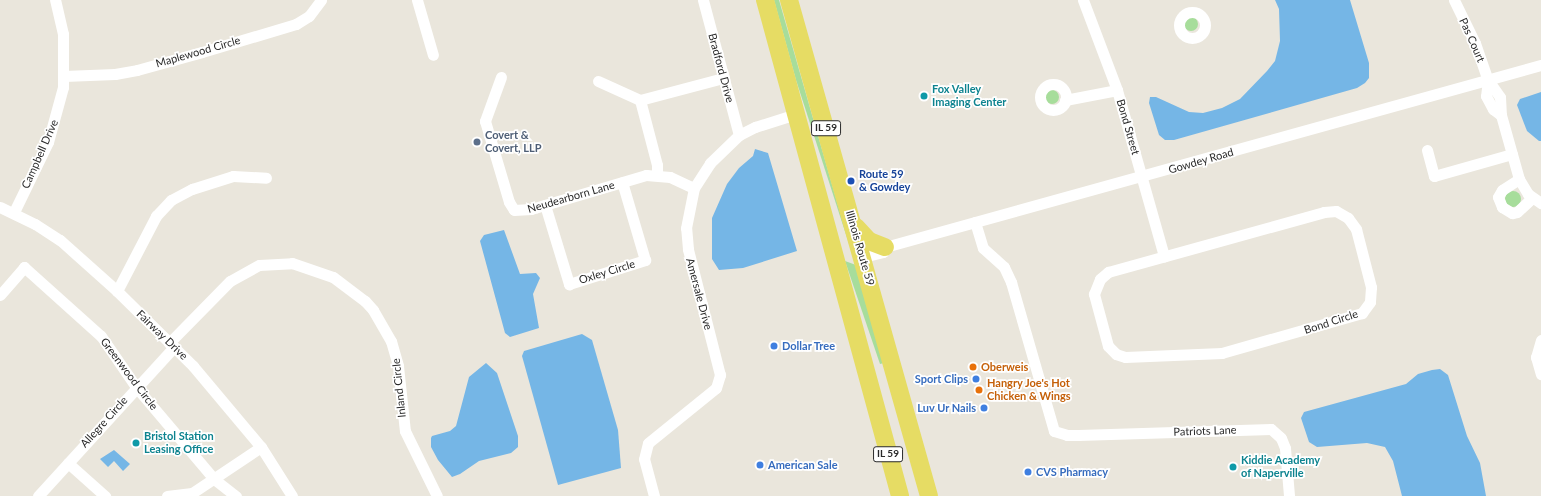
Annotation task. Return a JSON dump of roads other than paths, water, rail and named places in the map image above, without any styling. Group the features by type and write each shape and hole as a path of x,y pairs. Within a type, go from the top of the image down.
{"main road":[{"name":"IL 59","path":"764,0 900,496"},
{"name":"Illinois Route 59","path":"789,0 854,225 929,496"},
{"path":"854,225 862,236 885,247"},
{"path":"832,249 863,257"}],"street":[{"name":"Campbell Drive","path":"14,212 55,124 64,76 63,34 55,0"},
{"name":"Maplewood Circle","path":"64,76 115,74 202,52 296,24 309,16 321,0"},
{"path":"417,0 433,55"},
{"name":"Bradford Drive","path":"703,0 739,135"},
{"name":"Bond Street","path":"1083,0 1117,90 1164,256"},
{"path":"1189,0 1191,11"},
{"name":"Pas Court","path":"1454,0 1475,43 1488,80 1486,96 1493,108 1501,115 1512,154"},
{"name":"Gowdey Road","path":"863,257 883,252 885,247 1142,177 1541,65"},
{"name":"Neudearborn Lane","path":"501,77 485,121 509,202 514,210 519,211 545,205 622,182 657,175"},
{"path":"598,81 640,100 723,78"},
{"path":"1065,100 1117,90"},
{"path":"640,100 657,165 657,175 694,188"},
{"name":"Amersale Drive","path":"654,496 644,459 648,442 716,388 720,375 688,249 686,228 694,188 710,163 739,135 755,127 796,114"},
{"path":"1427,150 1434,176 1512,154 1519,179 1537,201 1517,212 1512,213 1502,207 1498,197 1502,190 1519,179"},
{"path":"117,291 156,216 171,200 192,189 233,176 266,178"},
{"name":"Oxley Circle","path":"545,205 569,284 645,260 622,182"},
{"name":"Fairway Drive","path":"0,207 14,212 60,240 117,291 172,345 213,388 261,447 292,496"},
{"name":"Bond Circle","path":"1336,211 1348,218 1356,229 1372,296 1367,308 1355,316 1222,353 1135,357 1116,354 1106,343 1095,301 1095,288 1100,279 1108,272 1164,256 1324,212 1336,211"},
{"name":"Patriots Lane","path":"975,222 983,248 1004,267 1011,282 1054,431 1067,436 1271,429 1281,438 1285,448 1289,496"},
{"name":"Inland Circle","path":"172,345 230,281 259,265 292,263 333,277 365,301 388,336 398,366 405,432 437,496"},
{"name":"Greenwood Circle","path":"0,295 24,268 101,336 136,387 214,479 236,496"},
{"path":"1541,340 1536,357 1541,374"},
{"name":"Allegre Circle","path":"38,496 172,345"},
{"path":"167,496 192,493 261,447"},
{"path":"68,463 105,496"}],"water":[{"path":"1275,0 1350,0 1369,63 1369,78 1365,83 1357,88 1174,140 1165,140 1159,135 1149,103 1150,97 1156,97 1189,112 1203,113 1222,108 1240,99 1275,61 1280,41 1279,9"},
{"path":"1541,92 1541,141 1539,141 1527,131 1517,105 1520,99"},
{"path":"755,149 768,153 797,251 743,268 719,270 712,259 712,218 727,184 739,168 753,156"},
{"path":"504,230 520,274 536,273 540,278 533,294 539,328 510,337 505,333 480,241 484,235"},
{"path":"582,334 592,340 618,430 621,468 558,485 522,356 524,351"},
{"path":"486,363 497,373 518,436 518,447 511,453 479,461 460,474 452,477 438,460 431,447 431,438 432,436 450,431 456,426 469,377"},
{"path":"1440,369 1448,375 1467,436 1480,463 1486,496 1402,496 1393,461 1385,447 1367,443 1317,447 1309,442 1301,418 1304,412 1406,384 1418,374"},
{"path":"114,450 130,464 123,471 114,461 108,467 100,459"}],"place":[{"name":"Fox Valley Imaging Center","path":"924,96"},
{"name":"Covert & Covert, LLP","path":"477,142"},
{"name":"Route 59 & Gowdey","path":"851,181"},
{"name":"Dollar Tree","path":"774,346"},
{"name":"Oberweis","path":"973,367"},
{"name":"Sport Clips","path":"976,379"},
{"name":"Hangry Joe's Hot Chicken & Wings","path":"979,390"},
{"name":"Luv Ur Nails","path":"984,408"},
{"name":"Bristol Station Leasing Office","path":"136,443"},
{"name":"American Sale","path":"760,465"},
{"name":"Kiddie Academy of Naperville","path":"1233,467"},
{"name":"CVS Pharmacy","path":"1028,472"}]}
